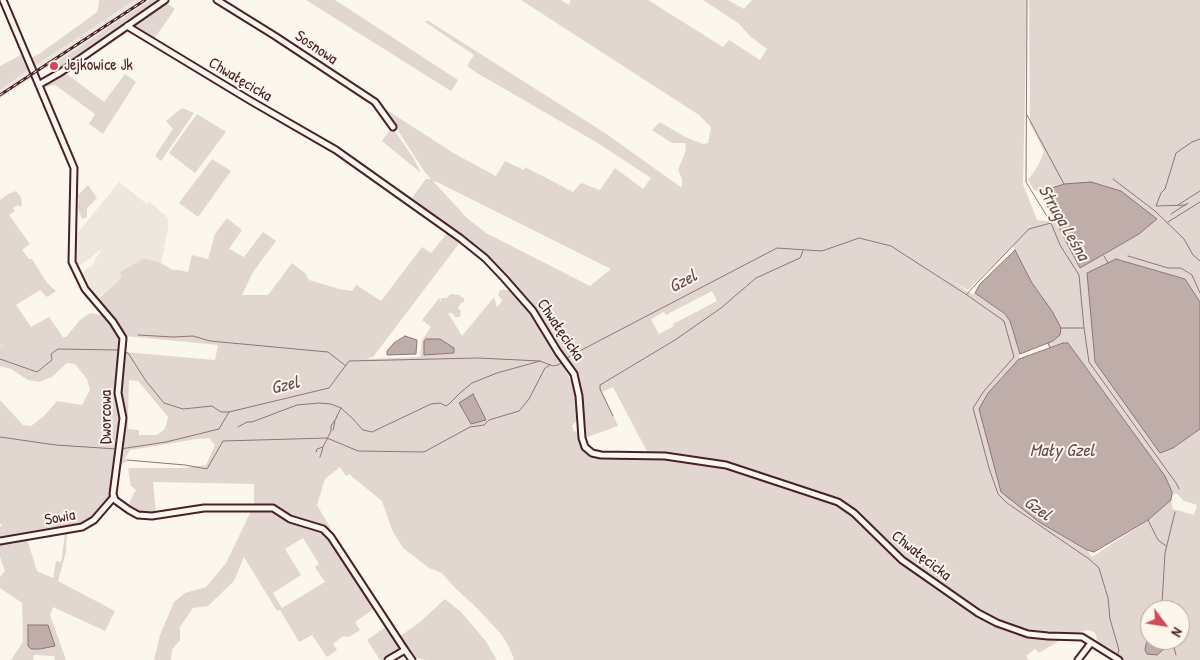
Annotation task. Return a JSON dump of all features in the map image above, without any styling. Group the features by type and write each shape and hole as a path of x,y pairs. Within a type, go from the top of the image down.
{"street":[{"name":"Dworcowa","path":"3,0 74,168 72,262 85,289 113,322 123,338 118,393 123,418 114,498"},
{"path":"40,84 61,72 164,0"},
{"name":"Sosnowa","path":"217,0 375,102 393,127"},
{"name":"Chwałęcicka","path":"127,26 245,98 336,150 464,240 495,268 526,303 577,382 583,442 592,453 601,455 665,456 726,466 823,496 838,502 854,513 902,560 978,613 997,623 1028,634 1082,637 1119,660"},
{"path":"114,498 116,502 129,510 138,514 152,516 204,508 274,508 290,519 323,529 331,537 412,660"},
{"name":"Sowia","path":"0,541 82,527 94,520 114,498"},
{"path":"1078,660 1091,643"},
{"path":"388,660 405,650"}],"shaded area":[{"path":"99,0 135,0 33,67 28,59 39,54 96,13"},
{"path":"135,0 150,0 57,62 61,68 54,73 49,66 38,73 38,75 0,98 2,87"},
{"path":"150,0 161,0 61,68 57,62"},
{"path":"306,0 335,0 458,80 451,91"},
{"path":"521,0 561,0 569,5 571,0 648,0 723,47 729,40 760,60 767,49 751,37 738,23 703,0 728,0 744,9 752,0 1027,0 1023,184 1037,220 1055,222 1080,268 1139,234 1157,219 1064,184 1040,192 1034,190 1028,180 1038,166 1044,151 1030,124 1029,0 1200,0 1200,302 1185,279 1116,259 1087,274 1173,448 1200,429 1200,660 1123,660 1095,644 1097,637 1094,632 1087,630 1077,633 1072,639 1062,639 1039,653 1035,649 1026,656 1029,660 513,660 508,645 501,634 475,606 442,573 429,568 403,548 392,530 382,501 349,474 346,476 340,467 325,479 317,505 335,536 324,529 298,520 272,505 254,505 254,484 153,482 156,512 139,512 130,507 129,503 136,490 131,486 128,468 184,468 206,465 215,445 209,438 130,450 125,458 127,462 119,465 124,421 128,420 128,429 139,430 139,435 157,435 165,429 168,417 138,381 129,380 128,416 124,415 120,394 124,352 215,360 218,345 126,336 99,298 122,277 119,273 144,258 161,263 172,270 188,272 192,255 208,259 215,234 227,218 242,230 229,249 244,257 263,232 276,241 253,272 242,295 268,295 292,263 306,274 309,280 352,291 357,284 381,301 422,247 431,253 448,232 461,241 373,357 365,359 420,357 422,340 431,327 422,320 439,298 441,302 441,298 447,298 451,294 459,295 464,299 464,302 458,308 461,311 460,317 455,317 452,313 448,313 462,336 494,297 497,307 501,303 502,300 498,295 500,290 511,290 535,319 572,382 577,420 572,426 574,431 579,432 583,447 589,453 650,457 613,387 602,392 618,426 582,439 576,376 537,314 484,253 482,254 411,199 426,179 431,179 379,105 455,154 496,176 505,161 524,170 525,167 573,192 581,183 600,190 615,168 643,189 651,178 596,142 467,66 474,55 425,22 427,20 605,133 682,188 682,179 678,170 686,150 685,143 672,143 652,130 660,122 685,137 703,144 708,143 711,127 699,115","holes":["433,181 437,182 611,269 590,286 486,233 467,218","1013,246 1032,283 1042,296 1053,341 1048,343 1050,348 1063,343 1068,344 1165,476 1172,497 1176,493 1184,501 1197,505 1194,515 1173,509 1171,500 1148,520 1092,557 1087,550 1039,522 988,393 1019,359 1020,354 1010,321 1005,315 975,293 972,294 947,278 968,290","712,291 717,301 673,324 674,326 659,334 651,319 664,312 666,315"]},
{"path":"165,2 175,9 154,39 136,29 135,22"},
{"path":"21,55 28,70 0,90 0,66"},
{"path":"59,74 67,74 104,102 125,74 136,82 103,134 89,124 95,114 55,85 45,87 45,84"},
{"path":"182,108 194,113 161,161 155,156 173,129 166,121"},
{"path":"197,114 226,132 195,173 169,153"},
{"path":"392,127 414,159 421,173 382,141"},
{"path":"212,159 231,171 198,217 179,203"},
{"path":"119,182 147,204 149,201 168,218 168,229 161,263 144,258 120,273 122,277 97,298 79,275 95,263 94,261 102,249 78,267 72,240"},
{"path":"88,185 97,198 87,208 87,217 82,219 78,208 79,199 77,196"},
{"path":"16,191 21,197 22,204 20,207 18,205 13,208 15,211 9,215 30,244 22,250 29,259 32,259 47,283 56,291 47,297 40,290 16,305 31,327 49,317 63,337 66,337 80,320 90,313 101,315 117,330 120,353 115,397 119,417 119,438 111,493 94,518 82,524 0,539 0,527 2,525 0,524 0,400 23,425 31,426 44,416 57,401 82,405 90,390 87,379 75,364 67,363 52,377 39,382 28,380 11,369 0,366 0,346 4,345 0,345 0,200"},
{"path":"252,509 270,509 295,525 321,531 332,542 375,608 355,622 360,630 349,637 343,636 333,644 337,650 327,657 312,635 299,642 280,610 277,611 244,557 234,581 208,606 193,608 180,627 180,640 172,650 171,660 154,660 160,635 174,602 185,593 206,587 226,563","holes":["303,538 319,564 315,567 325,582 282,608 273,593 301,575 285,549"]},
{"path":"65,533 67,533 66,552 58,581 115,611 105,631 53,607 50,615 66,660 55,660 54,656 34,655 33,660 11,660 23,642 22,603 0,588 0,577 5,571 0,557 0,545 8,541 27,539 37,571 53,578 56,561 61,562"},
{"path":"445,599 461,612 485,640 497,660 427,660 414,658 399,637 420,622"},
{"path":"387,626 401,650 393,656 380,660 367,640"}],"water":[{"path":"1091,182 1121,191 1157,219 1139,234 1080,268 1040,192 1064,184"},
{"path":"1015,250 1032,283 1052,311 1061,328 1060,335 1053,341 1020,354 1010,321 1005,314 975,293 980,284"},
{"name":"Mały Gzel","path":"1116,259 1185,279 1200,302 1200,429 1173,448 1160,453 1095,362 1087,273"},
{"path":"405,336 417,340 416,354 387,355 387,351 394,343"},
{"path":"426,339 440,339 454,348 454,353 424,355 424,341"},
{"name":"Mały Gzel","path":"1063,343 1068,343 1165,476 1172,492 1171,500 1148,520 1094,552 1087,550 1039,522 1001,492 979,409 988,393 1019,359"},
{"path":"473,394 486,420 471,424 459,403"},
{"path":"28,625 48,625 55,646 31,649 28,646"},
{"path":"1145,650 1163,650 1157,655 1147,654"}],"waterway":[{"name":"Struga Leśna","path":"1027,0 1026,182 1051,223 1060,245 1079,275 1089,362 1179,489"},
{"path":"1027,115 1064,184"},
{"path":"1186,205 1156,206 1161,193 1165,189 1176,153 1200,139"},
{"path":"1113,179 1155,211 1184,239 1193,255 1200,261"},
{"path":"1178,205 1200,191"},
{"path":"1168,222 1200,202"},
{"path":"1171,214 1188,203"},
{"path":"967,294 1029,229 1051,223"},
{"name":"Gzel","path":"565,360 777,248 822,251 859,238 891,246 1004,321 1014,357 984,391 973,408 989,468 998,494 1007,503 1089,559 1099,568 1108,598 1110,619 1119,650 1117,657"},
{"path":"613,416 600,389 600,385 675,340 721,308 756,278 800,258 803,251"},
{"path":"1104,256 1108,263"},
{"path":"1128,256 1168,268 1181,268 1192,275 1200,293"},
{"path":"1061,328 1083,328"},
{"path":"138,335 193,336 210,341 328,352 346,366"},
{"path":"1048,343 1050,348"},
{"name":"Gzel","path":"0,359 37,372 52,360 51,354 58,349 119,350"},
{"name":"Gzel","path":"123,352 128,353 146,381 164,403 183,409 212,406 221,412 229,412 329,388 349,361 478,358 540,361 553,366 562,362"},
{"path":"238,427 247,422 252,422 297,405 319,403 331,404 341,408 363,430 372,432 431,404 440,403 446,406 472,383 497,373 540,361"},
{"path":"127,460 185,465 207,469 223,441 327,438 358,451 424,452 470,427 484,425 489,420 519,411 529,399 545,368 550,365"},
{"path":"336,418 341,408"},
{"path":"120,449 166,442 219,429 229,412"},
{"path":"316,452 317,449 323,447 331,431 331,426 337,417"},
{"path":"333,430 335,421"},
{"path":"0,437 56,445 116,449"},
{"path":"320,457 323,448"},
{"name":"Struga Leśna","path":"1162,600 1165,553 1175,512"},
{"path":"1148,520 1158,540 1166,546"},
{"name":"Struga Leśna","path":"1175,650 1176,655"}],"railway":[{"path":"0,95 145,0"}],"place":[{"name":"Jejkowice Jk","path":"54,66"}]}
